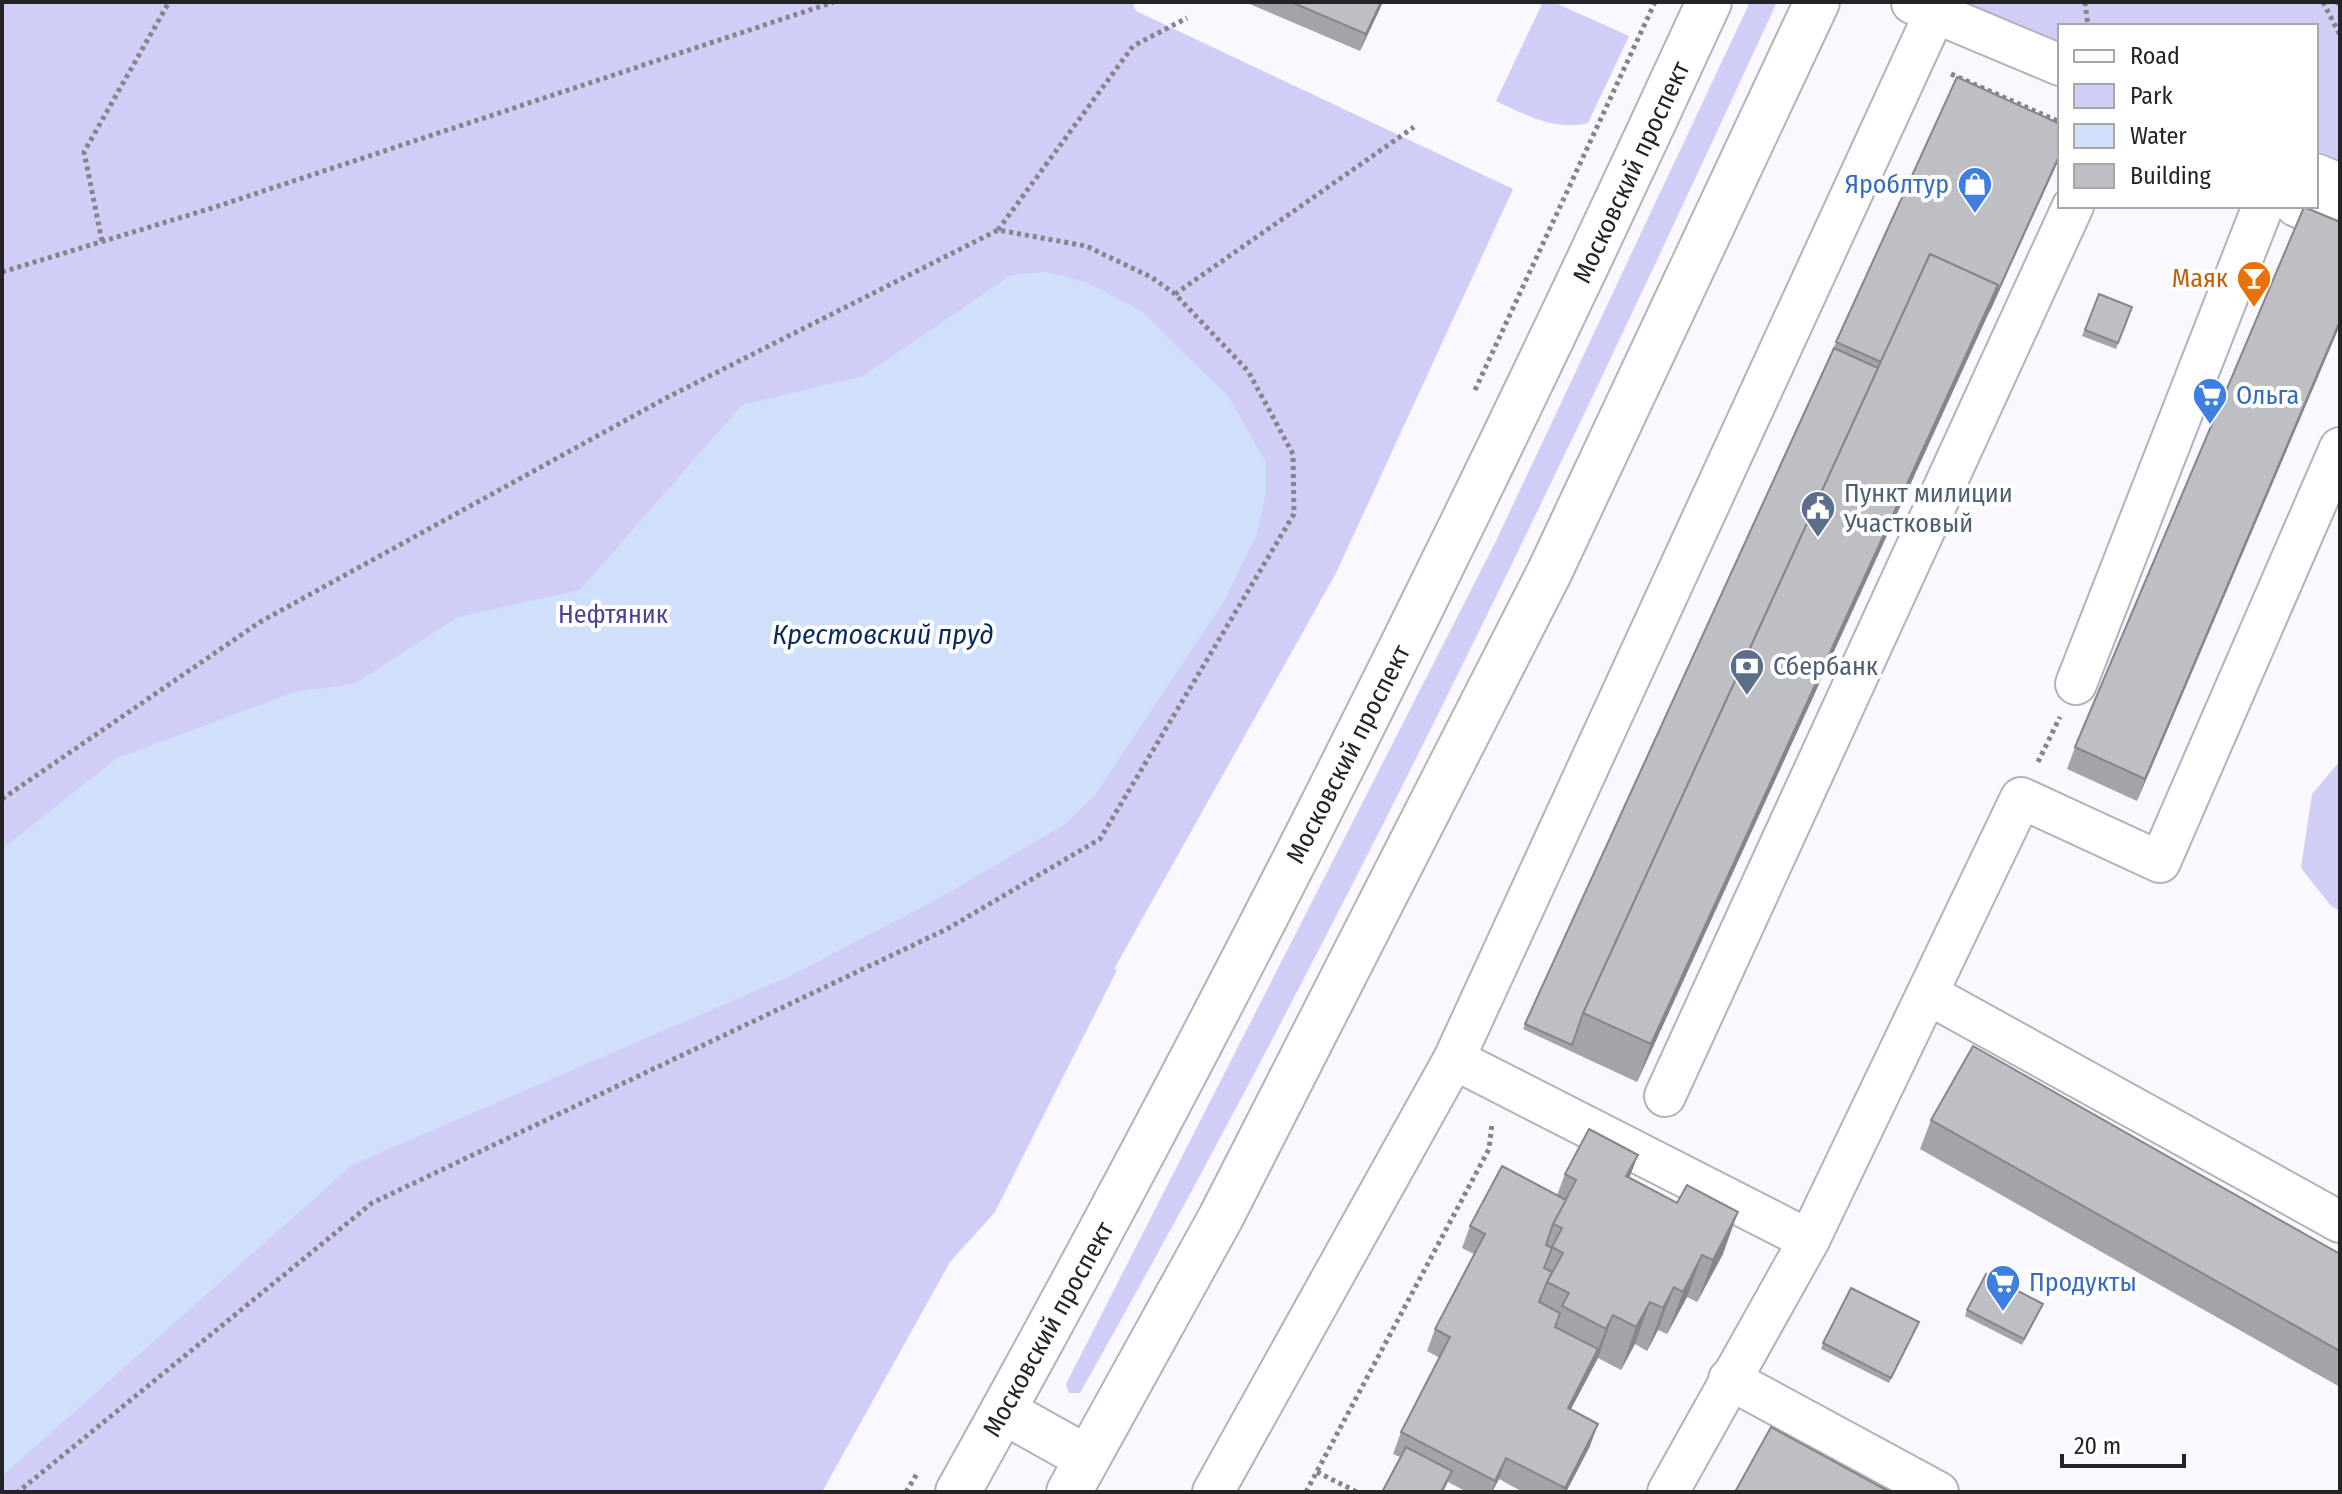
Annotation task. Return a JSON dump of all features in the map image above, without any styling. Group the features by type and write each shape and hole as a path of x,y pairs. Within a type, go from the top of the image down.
{"main road":[{"name":"Московский проспект","path":"958,1492 1186,1073 1455,541 1709,2"},
{"path":"1003,1411 1078,1475 1261,1142 1543,585 1661,340 1817,2"}],"street":[{"path":"1213,1492 1454,1059 1928,5 2058,64"},
{"path":"2318,175 2340,184"},
{"path":"1665,1096 2072,208"},
{"path":"2076,684 2262,208"},
{"path":"2301,208 2340,225"},
{"path":"1668,1492 1809,1240 2021,798 2160,862 2340,448"},
{"path":"1928,994 2340,1222"},
{"path":"1454,1059 1809,1240"},
{"path":"1729,1379 1938,1492"}],"path":[{"path":"102,241 84,152 169,2"},
{"path":"2,272 834,2"},
{"path":"1471,400 1655,2"},
{"path":"2085,2 2088,24"},
{"path":"2323,2 2340,35"},
{"path":"2,799 260,622 666,398 998,230 1133,46 1187,18"},
{"path":"1175,294 1414,127"},
{"path":"18,1492 372,1203 947,929 1100,839 1294,514 1293,454 1248,371 1175,294 1151,277 1086,246 998,230"},
{"path":"2021,798 2076,684"},
{"path":"1306,1492 1489,1149"},
{"path":"906,1492 922,1465"},
{"path":"1317,1472 1357,1492"}],"green space":[{"name":"Нефтяник","path":"2,2 1132,2 1136,11 1513,189 1336,573 1114,969 1117,970 995,1212 950,1262 822,1492 2,1492"},
{"path":"1543,2 1553,2 1629,36 1588,123 1552,124 1496,101"},
{"path":"1750,2 1777,2 1443,705 1174,1223 1080,1393 1069,1393 1066,1384 1495,543"},
{"path":"1966,2 2340,2 2340,160 2318,151 2318,24 2058,24 2058,43"},
{"path":"2340,761 2340,911 2331,906 2301,868 2312,794"}],"water":[{"name":"Крестовский пруд","path":"1045,272 1086,282 1141,311 1229,397 1266,463 1266,491 1257,534 1225,599 1095,795 1064,825 934,901 788,977 352,1165 2,1476 2,849 117,758 295,692 354,684 458,617 580,590 742,405 863,376 1011,275"}],"building":[{"path":"1291,2 1381,2 1366,34"},
{"path":"1957,77 2058,123 2058,158 1989,311 1998,285 1930,254 1881,362 1836,342"},
{"path":"2304,208 2340,222 2340,321 2145,779 2075,747"},
{"path":"1930,254 1998,285 1651,1044 1583,1013"},
{"path":"2099,294 2132,307 2118,343 2085,330"},
{"path":"1834,348 1878,368 1583,1013 1572,1045 1525,1024"},
{"path":"1973,1046 2340,1254 2340,1351 1931,1120"},
{"path":"1589,1129 1638,1155 1626,1176 1677,1203 1687,1185 1738,1212 1713,1260 1702,1255 1683,1292 1674,1287 1663,1308 1650,1302 1636,1327 1613,1315 1606,1329 1562,1306 1569,1293 1547,1282 1563,1253 1552,1247 1562,1228 1553,1224 1576,1180 1565,1174"},
{"path":"1502,1166 1566,1200 1546,1245 1552,1248 1544,1268 1552,1272 1539,1302 1560,1313 1555,1327 1598,1349 1568,1408 1598,1424 1565,1488 1506,1458 1495,1481 1401,1432 1450,1337 1435,1329 1485,1234 1470,1226"},
{"name":"Продукты","path":"1986,1274 2043,1304 2024,1339 1967,1310"},
{"path":"1851,1288 1919,1322 1891,1378 1823,1343"},
{"path":"1771,1427 1890,1492 1735,1492"},
{"path":"1406,1447 1452,1471 1441,1492 1382,1492"}],"place":[{"name":"Яроблтур","path":"1975,215"},
{"name":"Маяк","path":"2254,309"},
{"name":"Ольга","path":"2210,426"},
{"name":"Пункт милиции Участковый","path":"1818,539"},
{"name":"Сбербанк","path":"1747,697"},
{"name":"Продукты","path":"2003,1313"}]}
